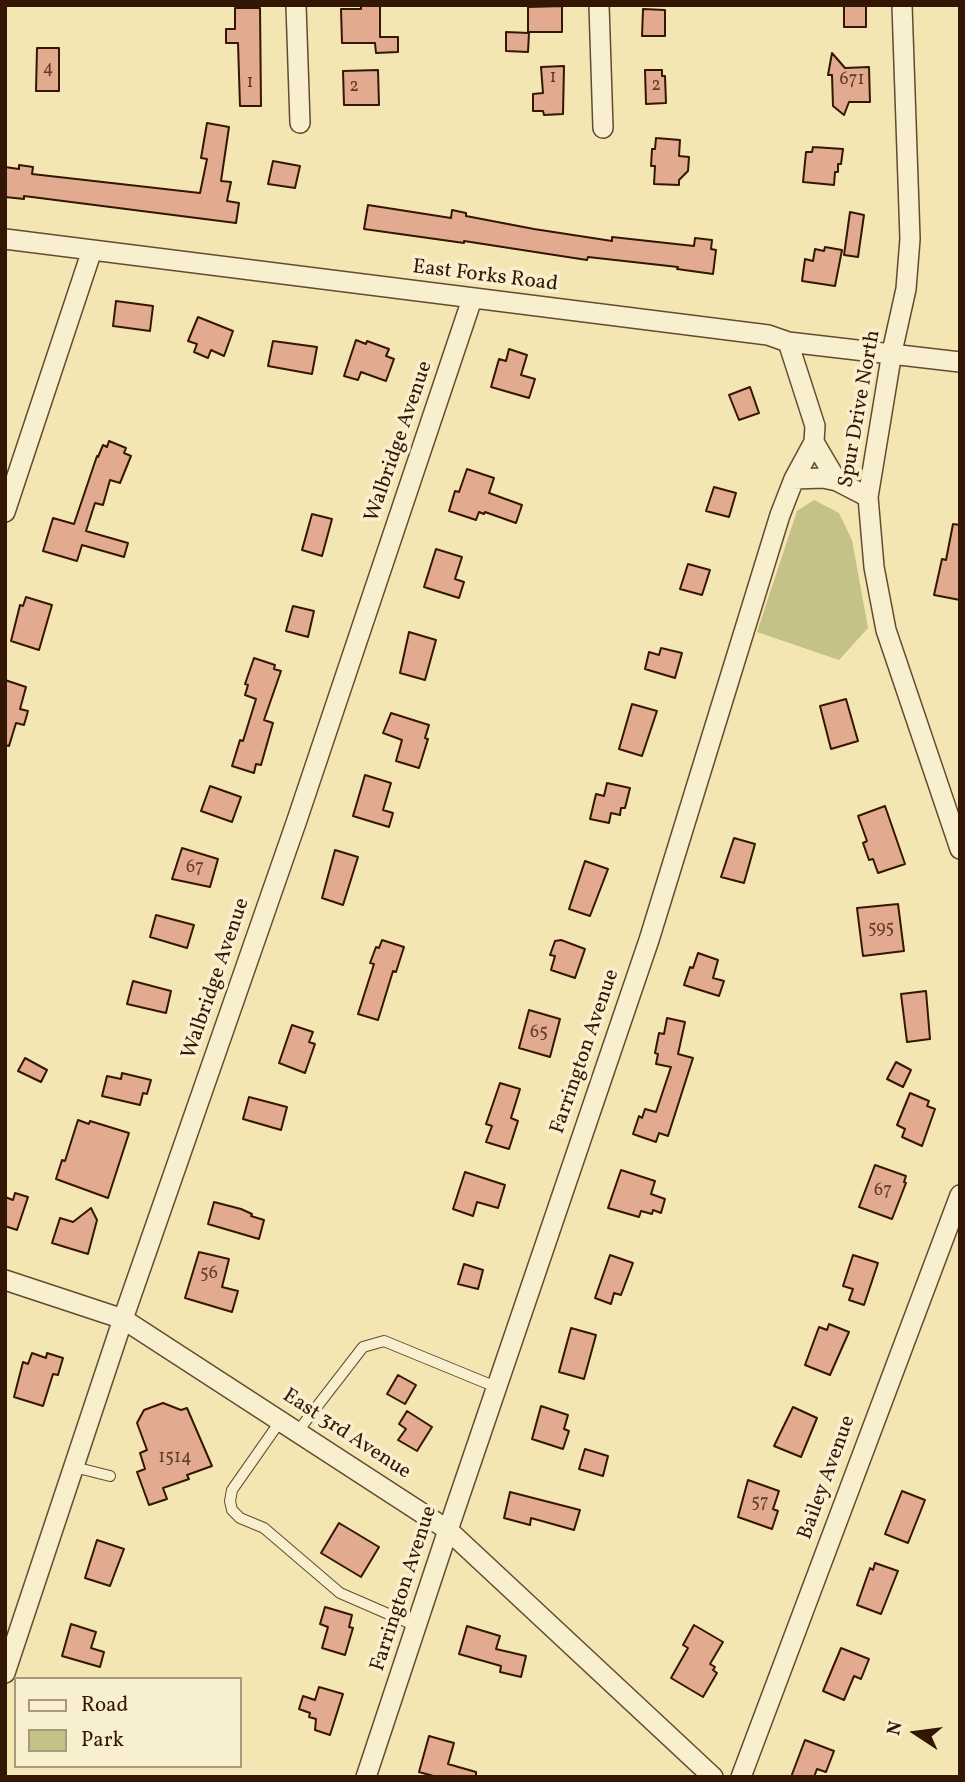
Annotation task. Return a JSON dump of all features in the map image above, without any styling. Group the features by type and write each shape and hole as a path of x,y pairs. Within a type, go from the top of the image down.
{"street":[{"path":"296,5 300,123"},
{"path":"599,5 603,128"},
{"name":"Spur Drive North","path":"902,5 910,239 906,289 892,352 868,497 874,567 886,630 960,849"},
{"name":"East Forks Road","path":"5,239 768,335 788,342 960,362"},
{"path":"5,512 92,250"},
{"name":"Walbridge Avenue","path":"5,1673 123,1319 297,820 472,299"},
{"path":"788,342 815,426 814,442 837,481"},
{"name":"Farrington Avenue","path":"366,1777 649,940 779,515 814,442"},
{"path":"794,479 823,478 837,481 868,497"},
{"name":"Bailey Avenue","path":"741,1777 960,1195"},
{"name":"East 3rd Avenue","path":"5,1280 123,1319 448,1530 713,1777"}],"lane":[{"path":"298,1431 363,1347 384,1341 496,1387"},
{"path":"281,1420 232,1490 232,1510 240,1518 264,1528 340,1593 416,1626"},
{"path":"74,1467 110,1476"}],"green space":[{"path":"814,500 839,513 852,540 868,628 839,660 757,632 797,511"}],"building":[{"path":"361,5 380,5 380,37 398,37 398,52 376,53 375,43 342,43 341,9 361,9"},
{"path":"844,5 866,5 866,27 844,27"},
{"path":"562,6 562,32 528,32 528,7"},
{"path":"235,8 260,8 261,106 240,106 238,43 226,43 226,29 235,29"},
{"path":"643,9 665,10 665,36 642,36"},
{"path":"506,32 529,33 528,52 506,51"},
{"path":"37,48 59,48 59,91 36,91"},
{"path":"832,53 845,68 869,67 870,102 849,102 844,115 833,106 832,75 828,75"},
{"path":"564,66 563,114 544,115 543,111 533,111 533,94 543,93 541,67"},
{"path":"378,70 379,105 344,105 343,71"},
{"path":"645,70 662,70 662,76 665,76 666,103 646,104"},
{"path":"207,123 229,127 221,181 231,182 227,201 239,203 236,223 24,196 24,199 5,197 5,167 19,169 19,165 33,167 32,174 200,193 207,159 201,158"},
{"path":"656,138 680,140 679,156 689,157 688,171 679,180 679,185 654,184 655,166 651,166"},
{"path":"813,147 843,149 841,164 838,164 838,172 835,172 834,185 803,182 806,152 812,152"},
{"path":"273,161 300,166 295,188 268,184"},
{"path":"368,205 451,218 452,210 466,213 466,216 612,241 612,237 694,246 695,238 712,240 711,249 716,250 713,274 677,269 678,267 588,257 587,260 364,229"},
{"path":"850,212 864,215 858,257 844,255"},
{"path":"825,247 842,250 835,286 802,281 805,259 813,261 815,249 824,251"},
{"path":"116,301 153,306 150,331 113,326"},
{"path":"198,317 233,331 224,356 211,350 208,358 194,352 197,344 188,341"},
{"path":"356,340 389,349 386,356 394,359 386,381 361,372 358,380 344,376"},
{"path":"273,341 317,347 312,374 268,366"},
{"path":"509,349 527,355 521,375 535,379 529,398 491,387 499,359 506,361"},
{"path":"750,387 759,413 739,420 729,395"},
{"path":"109,441 126,448 124,453 131,456 120,483 110,480 103,505 95,503 86,531 128,543 124,557 82,545 77,561 43,551 53,518 74,524 97,456 103,445 107,447"},
{"path":"467,469 494,478 489,493 522,505 516,523 485,512 479,512 476,520 449,511 455,491 459,492"},
{"path":"714,487 736,493 729,517 706,511"},
{"path":"312,514 332,519 322,556 302,550"},
{"path":"953,524 960,525 960,600 934,595 942,559 946,560"},
{"path":"436,549 462,557 455,579 464,582 459,598 424,587"},
{"path":"688,564 710,570 702,595 680,589"},
{"path":"26,597 52,605 39,650 11,641 20,605 23,606"},
{"path":"293,606 314,611 308,637 286,631"},
{"path":"409,632 436,640 425,680 400,673"},
{"path":"661,648 682,653 675,678 645,669 649,652 659,655"},
{"path":"254,658 275,665 274,669 281,671 264,720 273,723 261,765 256,764 254,773 232,766 256,699 245,695 248,685 245,684"},
{"path":"5,680 26,687 20,709 28,711 24,725 16,723 9,746 5,745"},
{"path":"846,699 858,741 831,749 820,706"},
{"path":"632,704 657,711 642,756 619,749"},
{"path":"391,713 429,725 425,738 428,739 419,768 396,761 402,740 383,733"},
{"path":"365,775 391,783 383,810 393,813 389,827 353,816"},
{"path":"607,783 630,788 625,808 621,808 620,815 611,813 609,823 590,819 596,794 604,796"},
{"path":"210,786 241,797 232,822 201,811"},
{"path":"885,806 905,864 878,873 873,859 869,860 863,843 867,841 858,816"},
{"path":"734,838 755,844 744,883 721,877"},
{"path":"182,848 218,859 210,887 172,879"},
{"path":"335,850 358,857 343,905 322,898"},
{"path":"585,861 608,869 590,916 569,909"},
{"path":"898,904 904,951 863,956 857,908"},
{"path":"156,915 194,925 187,948 150,937"},
{"path":"382,940 404,947 396,972 393,971 378,1020 358,1014 374,964 370,963"},
{"path":"561,940 585,949 575,978 551,970 555,956 550,955 555,941"},
{"path":"698,953 718,960 713,978 724,981 719,996 684,985"},
{"path":"133,981 171,991 166,1013 127,1004"},
{"path":"926,991 930,1039 907,1042 901,994"},
{"path":"529,1010 560,1019 550,1057 519,1048"},
{"path":"667,1018 685,1022 678,1054 693,1058 668,1136 659,1133 656,1142 633,1134 639,1116 642,1118 645,1109 656,1112 671,1067 656,1064 658,1054 655,1053 659,1033 664,1034"},
{"path":"292,1025 313,1032 309,1042 315,1044 305,1073 279,1063"},
{"path":"25,1058 47,1070 41,1082 18,1071"},
{"path":"896,1062 911,1070 903,1087 887,1079"},
{"path":"122,1073 151,1080 140,1105 102,1096 107,1076 121,1079"},
{"path":"500,1083 520,1089 511,1118 518,1121 509,1149 486,1142 492,1126 486,1124"},
{"path":"910,1093 929,1101 927,1106 935,1109 922,1146 902,1137 905,1129 897,1125"},
{"path":"249,1097 287,1107 281,1130 243,1119"},
{"path":"78,1120 129,1133 108,1198 56,1179 62,1160 65,1161"},
{"path":"875,1165 906,1176 906,1183 892,1219 859,1207"},
{"path":"621,1170 655,1181 651,1194 665,1199 661,1213 653,1210 652,1214 641,1211 639,1217 608,1208"},
{"path":"465,1172 505,1185 498,1208 477,1202 473,1216 453,1209"},
{"path":"15,1193 28,1197 17,1230 5,1226 5,1197 13,1200"},
{"path":"214,1202 241,1209 264,1220 259,1239 208,1224"},
{"path":"91,1208 97,1220 88,1254 52,1243 60,1218 73,1222"},
{"path":"199,1252 229,1259 222,1287 238,1291 232,1312 185,1298"},
{"path":"610,1255 633,1263 621,1295 614,1293 611,1304 595,1298"},
{"path":"853,1255 878,1263 864,1305 849,1300 853,1289 843,1286"},
{"path":"464,1264 483,1270 478,1289 458,1284"},
{"path":"829,1324 849,1332 830,1375 805,1365 819,1327 827,1330"},
{"path":"571,1328 596,1335 584,1379 559,1372"},
{"path":"32,1353 46,1358 47,1353 63,1358 58,1375 53,1374 43,1406 14,1397 23,1362 28,1364"},
{"path":"398,1375 416,1385 405,1404 387,1394"},
{"path":"163,1403 181,1410 187,1408 212,1466 187,1475 189,1479 163,1488 167,1499 149,1505 137,1472 145,1469 140,1453 147,1450 137,1423 144,1410"},
{"path":"541,1406 568,1415 564,1429 569,1431 563,1449 532,1439"},
{"path":"793,1407 817,1418 801,1457 774,1446"},
{"path":"407,1411 432,1427 417,1451 398,1440 406,1429 399,1424"},
{"path":"585,1449 608,1456 603,1476 579,1469"},
{"path":"748,1480 779,1491 773,1509 778,1511 772,1529 738,1517"},
{"path":"902,1491 925,1500 908,1543 885,1534"},
{"path":"510,1492 580,1510 574,1530 531,1518 530,1525 504,1518"},
{"path":"339,1523 379,1547 361,1577 321,1553"},
{"path":"97,1540 124,1549 110,1586 85,1578"},
{"path":"875,1563 898,1571 881,1614 857,1605 870,1568 873,1570"},
{"path":"325,1607 352,1615 349,1627 353,1628 345,1655 322,1648 328,1627 320,1624"},
{"path":"71,1624 96,1632 91,1648 104,1652 100,1667 62,1656"},
{"path":"694,1625 723,1642 710,1664 715,1667 713,1670 717,1673 703,1697 671,1678 688,1648 683,1645"},
{"path":"467,1626 500,1636 496,1649 526,1656 521,1677 500,1672 501,1666 459,1654"},
{"path":"841,1648 869,1659 861,1679 854,1676 844,1700 823,1691"},
{"path":"319,1687 343,1694 330,1735 315,1730 316,1719 309,1717 310,1713 299,1709 303,1696 315,1700"},
{"path":"429,1736 454,1743 448,1764 476,1772 476,1777 437,1777 419,1772"},
{"path":"805,1740 834,1751 826,1772 817,1769 814,1777 791,1777"}]}
